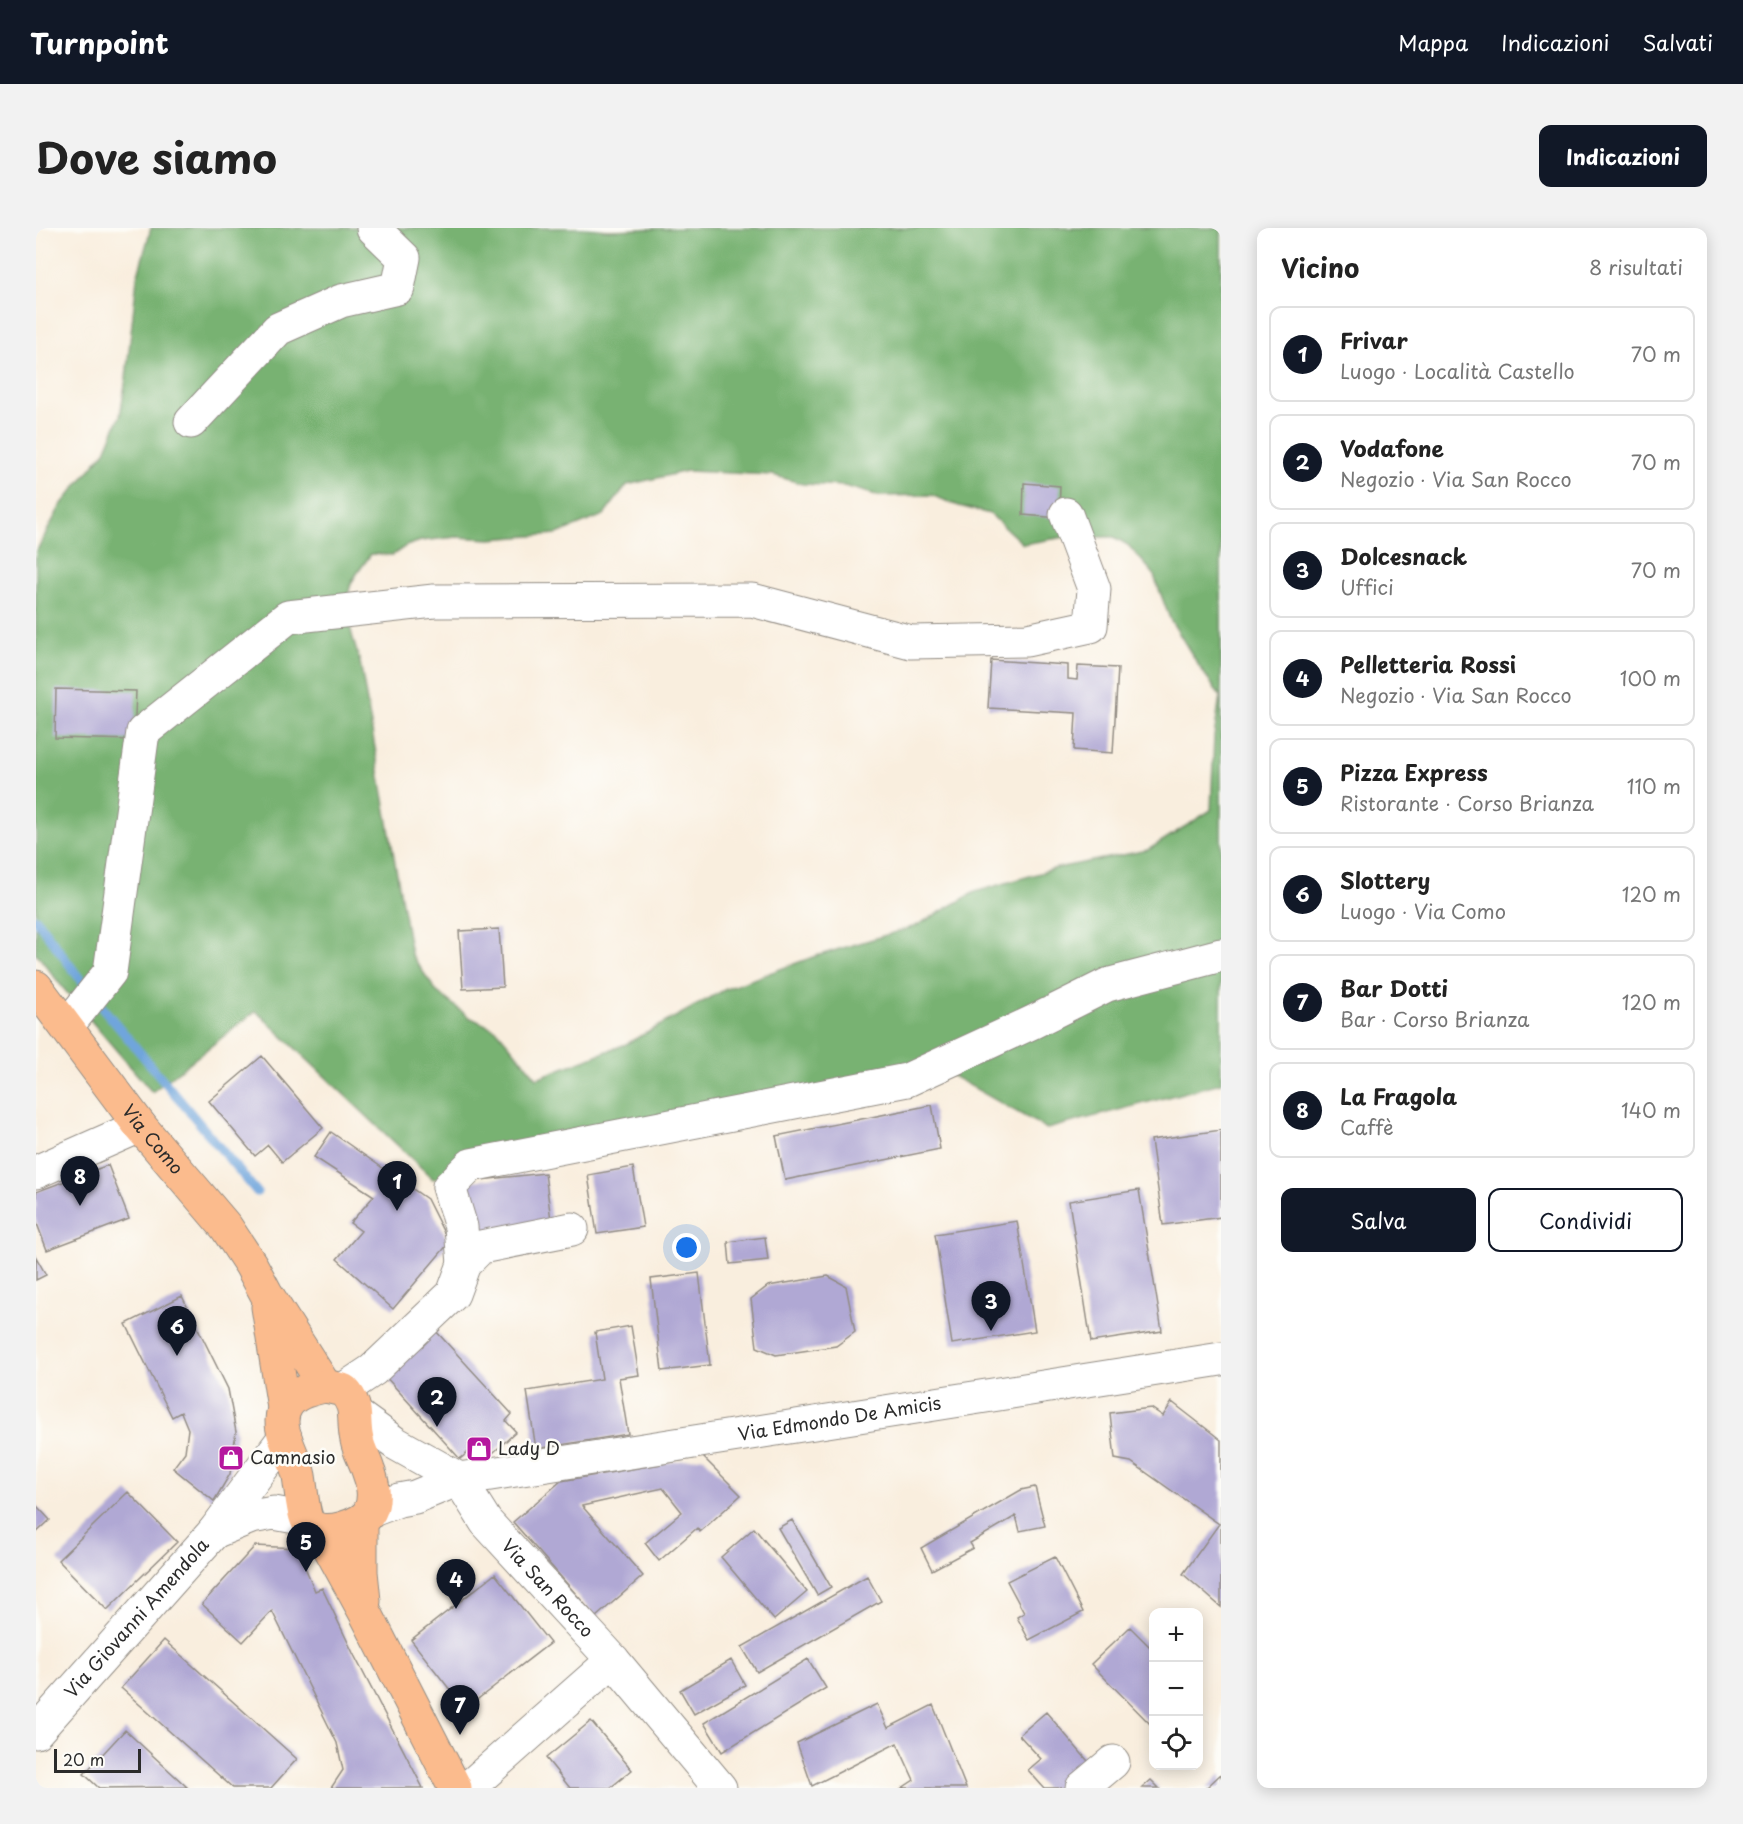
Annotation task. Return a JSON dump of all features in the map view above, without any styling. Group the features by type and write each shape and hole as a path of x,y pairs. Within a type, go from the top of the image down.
{"main road":[{"name":"Via Como","path":"36,987 140,1126 226,1227 266,1293 341,1397"},
{"name":"Via Como","path":"266,1293 285,1423 313,1525 365,1612 455,1788"},
{"path":"285,1423 293,1398 301,1393 341,1397 372,1484 373,1498 366,1517 361,1572 365,1612"},
{"path":"313,1525 330,1530 366,1517"}],"street":[{"path":"191,422 278,329 341,301 399,288 404,258 373,228"},
{"path":"67,1026 110,972 143,732 288,617 434,601 752,600 911,642 1027,640 1091,626 1094,589 1066,514"},
{"path":"341,1397 453,1294 464,1264 461,1227 448,1186 471,1165 907,1080 1034,1022 1107,985 1221,955"},
{"path":"36,1172 140,1126"},
{"path":"464,1264 481,1247 573,1229"},
{"name":"Via Edmondo De Amicis","path":"366,1517 399,1500 415,1497 459,1479 1221,1359"},
{"name":"Via San Rocco","path":"341,1397 374,1429 459,1479 486,1522 613,1660 720,1788"},
{"name":"Via Giovanni Amendola","path":"36,1732 214,1532 285,1423"},
{"path":"415,1497 431,1500 486,1522"},
{"name":"Via Giovanni Amendola","path":"214,1532 251,1517 274,1513 313,1525"},
{"path":"468,1788 613,1660"},
{"path":"1082,1788 1113,1762"}],"green space":[{"path":"151,228 582,228 609,230 1221,228 1221,1083 1047,1129 937,1067 771,1109 433,1179 256,1011 152,1092 36,953 36,552 61,505 105,451 120,416 137,278","holes":["687,471 773,475 803,484 844,486 880,496 931,495 959,506 990,514 1023,544 1065,537 1114,537 1128,545 1153,573 1170,619 1220,696 1214,737 1211,810 1148,850 1057,868 975,892 916,926 813,957 726,989 626,1044 537,1078 497,1030 469,1017 436,991 411,954 360,662 349,622 348,601 352,582 371,554 393,555 406,546 421,541 457,537 490,539 557,534 604,515 627,485"]}],"building":[{"path":"1024,483 1060,486 1059,518 1023,515"},
{"path":"991,660 1068,665 1068,679 1077,680 1078,666 1118,668 1113,753 1074,750 1076,713 988,708"},
{"path":"56,689 136,691 134,740 55,738"},
{"path":"499,929 503,987 463,989 459,931"},
{"path":"262,1056 323,1128 282,1162 268,1145 255,1156 209,1101"},
{"path":"932,1105 940,1149 785,1180 776,1136"},
{"path":"1221,1130 1221,1217 1163,1225 1151,1140"},
{"path":"331,1132 427,1199 449,1243 393,1309 337,1259 361,1231 350,1223 374,1196 314,1157"},
{"path":"108,1165 129,1219 47,1250 36,1221 36,1192"},
{"path":"633,1167 643,1227 597,1234 588,1175"},
{"path":"545,1173 552,1228 469,1238 462,1182"},
{"path":"1139,1190 1162,1331 1091,1342 1069,1201"},
{"path":"1017,1221 1035,1331 952,1344 935,1234"},
{"path":"765,1237 768,1260 730,1264 728,1242"},
{"path":"36,1257 46,1275 36,1280"},
{"path":"699,1273 710,1365 662,1371 651,1279"},
{"path":"828,1276 846,1286 855,1332 836,1346 776,1355 757,1347 751,1299 768,1286"},
{"path":"182,1296 228,1389 236,1432 230,1474 214,1501 173,1468 185,1452 188,1429 181,1412 172,1417 126,1324"},
{"path":"631,1326 639,1375 619,1378 628,1434 536,1449 527,1391 602,1379 595,1332"},
{"path":"434,1329 512,1414 506,1421 516,1432 484,1461 472,1449 460,1459 384,1375"},
{"path":"1172,1402 1221,1440 1221,1607 1183,1574 1219,1524 1131,1462 1115,1459 1110,1413 1151,1408 1163,1416"},
{"path":"703,1457 741,1495 700,1532 697,1528 659,1561 645,1543 682,1512 663,1488 582,1506 643,1576 596,1617 513,1522 561,1481"},
{"path":"1035,1487 1045,1526 1020,1531 1016,1516 970,1543 973,1548 932,1570 921,1548 1021,1490"},
{"path":"128,1492 177,1542 107,1610 58,1560"},
{"path":"36,1505 50,1520 36,1533"},
{"path":"792,1520 831,1587 817,1595 778,1528"},
{"path":"754,1528 807,1592 774,1620 721,1557"},
{"path":"255,1546 297,1548 315,1591 322,1588 423,1788 331,1788 343,1770 337,1743 272,1611 243,1642 202,1604"},
{"path":"1055,1557 1083,1612 1029,1640 1017,1617 1024,1613 1007,1581"},
{"path":"495,1574 550,1643 465,1709 411,1640"},
{"path":"867,1576 881,1601 757,1672 742,1647"},
{"path":"1130,1627 1149,1646 1149,1723 1091,1664"},
{"path":"164,1640 297,1759 271,1788 233,1788 121,1688"},
{"path":"808,1659 826,1688 722,1752 704,1723"},
{"path":"731,1660 745,1685 694,1714 680,1690"},
{"path":"877,1704 888,1728 933,1705 966,1788 902,1788 914,1780 897,1743 812,1786 797,1743"},
{"path":"1046,1712 1093,1767 1069,1788 1044,1788 1028,1770 1041,1759 1019,1735"},
{"path":"591,1721 632,1770 610,1788 570,1788 546,1758"},
{"path":"125,1730 187,1787 99,1788 84,1774"},
{"path":"1221,1774 1221,1788 1206,1788"},
{"path":"1151,1780 1159,1788 1142,1788"}],"waterway":[{"path":"36,919 88,990"},
{"path":"96,1000 257,1192"}],"place":[{"name":"La Fragola","path":"80,1206"},
{"name":"Frivar","path":"397,1211"},
{"name":"Dolcesnack","path":"991,1331"},
{"name":"Slottery","path":"177,1356"},
{"name":"Vodafone","path":"437,1427"},
{"name":"Lady D","path":"479,1449"},
{"name":"Camnasio","path":"231,1458"},
{"name":"Pizza Express","path":"306,1572"},
{"name":"Pelletteria Rossi","path":"456,1609"},
{"name":"Bar Dotti","path":"460,1735"}]}
